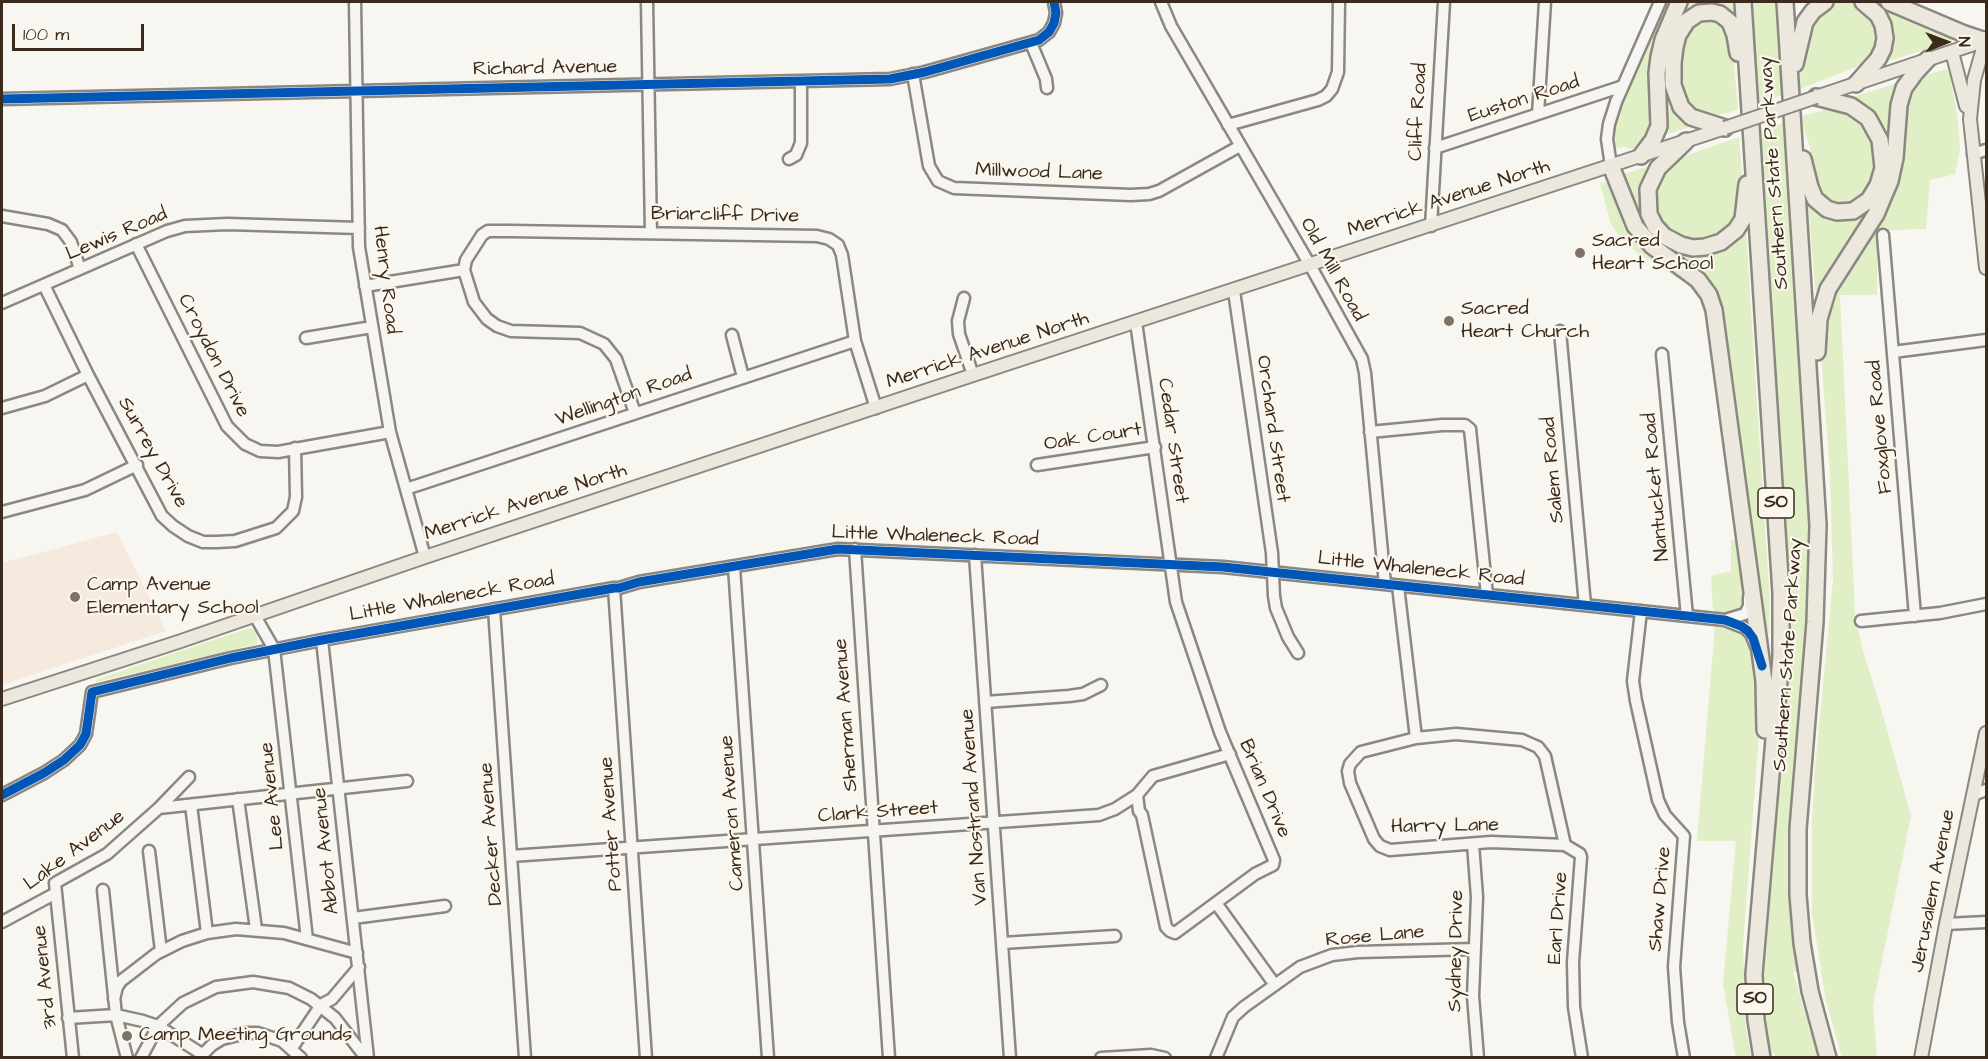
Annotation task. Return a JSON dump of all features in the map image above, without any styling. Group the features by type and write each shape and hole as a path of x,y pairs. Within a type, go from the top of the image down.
{"highway":[{"path":"1641,156 1653,140 1659,126 1657,73 1659,57 1663,40 1679,2"},
{"name":"Southern State Parkway","path":"1743,2 1781,593 1780,657 1754,974 1756,1020 1762,1058"},
{"name":"Southern State Parkway","path":"1785,2 1818,502 1817,589 1799,813 1797,879 1800,927 1807,975 1828,1058"},
{"path":"1791,84 1805,22 1813,11 1825,2"},
{"path":"1856,84 1878,59 1885,43 1885,32 1881,20 1874,9 1863,2"},
{"path":"1889,2 1962,33 1986,40"},
{"path":"1725,128 1688,115 1681,107 1674,91 1672,71 1675,47 1681,29 1691,17 1699,13 1712,12 1720,14 1730,22 1750,102"},
{"path":"1818,502 1823,445 1817,346 1821,309 1833,281 1884,198 1895,158 1902,93 1907,82 1928,59"},
{"path":"1793,123 1810,188 1819,203 1832,211 1847,212 1858,209 1869,200 1878,185 1883,168 1882,149 1877,132 1868,118 1857,109 1816,98"},
{"path":"1686,141 1654,172 1648,189 1648,208 1655,226 1664,236 1681,245 1699,248 1721,242 1736,230 1743,219 1753,139"},
{"path":"1611,166 1627,210 1641,233 1659,252 1698,280 1712,302 1750,571 1766,705 1760,787 1763,866"}],"main road":[{"name":"Merrick Avenue North","path":"2,699 1986,40"},
{"path":"1970,119 1974,80 1986,40"},
{"path":"1952,52 1970,119 1986,268"},
{"name":"Jerusalem Avenue","path":"1921,1058 1986,733"}],"street":[{"name":"Henry Road","path":"355,2 359,247 390,432 425,557"},
{"path":"647,2 651,233"},
{"name":"Richard Avenue","path":"2,99 879,80 913,74 1031,43 1049,32 1054,23 1054,2"},
{"name":"Old Mill Road","path":"1161,2 1171,26 1362,359 1385,584"},
{"path":"1228,125 1318,100 1332,89 1338,72 1339,2"},
{"name":"Cliff Road","path":"1431,226 1444,2"},
{"path":"1538,114 1545,2"},
{"path":"1611,166 1606,139 1609,124 1660,2"},
{"path":"1031,43 1046,79 1047,88"},
{"name":"Millwood Lane","path":"913,74 929,166 938,181 954,188 1149,194 1159,191 1240,146"},
{"path":"789,159 796,155 801,143 801,82"},
{"name":"Euston Road","path":"1435,148 1623,86"},
{"path":"1973,154 1986,150"},
{"path":"2,216 48,224 62,230 71,242 80,269"},
{"name":"Lewis Road","path":"2,303 167,231 196,225 359,228"},
{"name":"Briarcliff Drive","path":"464,270 473,247 488,231 817,236 829,239 838,245 843,255 855,341 876,408"},
{"name":"Foxglove Road","path":"1883,235 1915,616"},
{"name":"Croydon Drive","path":"136,244 232,434 245,444 260,450 278,452 390,432"},
{"path":"365,286 464,270 478,308 497,326 511,331 580,333 604,344 616,359 635,413"},
{"name":"Surrey Drive","path":"44,285 162,516 188,536 203,542 235,541 276,528 293,512 297,482 295,448"},
{"name":"Orchard Street","path":"1234,291 1272,553 1276,608 1288,637 1298,653"},
{"path":"964,298 958,321 959,334 972,375"},
{"name":"Cedar Street","path":"1136,322 1171,564"},
{"path":"306,338 372,327"},
{"name":"Salem Road","path":"1560,331 1585,605"},
{"path":"732,335 743,377"},
{"path":"1893,352 1986,340"},
{"name":"Wellington Road","path":"406,489 855,341"},
{"name":"Nantucket Road","path":"1662,354 1687,616"},
{"path":"2,408 45,396 88,375"},
{"path":"1370,432 1442,425 1465,425 1470,429 1487,595"},
{"name":"Oak Court","path":"1037,465 1155,447"},
{"path":"2,512 85,490 137,465"},
{"name":"Little Whaleneck Road","path":"2,795 44,773 64,760 80,745 86,734 92,692 274,649 619,588 639,582 838,549 1171,564 1273,572 1725,620 1748,631 1753,638 1762,666"},
{"name":"Sherman Avenue","path":"855,549 889,1058"},
{"name":"Van Nostrand Avenue","path":"975,555 1010,1058"},
{"name":"Brian Drive","path":"1171,564 1176,602 1220,732 1274,860 1273,865 1255,874 1216,903"},
{"name":"Cameron Avenue","path":"734,567 768,1058"},
{"path":"1725,620 1742,616 1747,610 1750,571"},
{"path":"1398,586 1416,738"},
{"name":"Potter Avenue","path":"614,588 646,1058"},
{"path":"1861,621 1915,616 1986,604"},
{"name":"Decker Avenue","path":"494,609 525,1058"},
{"name":"Shaw Drive","path":"1641,611 1633,681 1636,701 1658,800 1665,815 1683,833 1684,840 1674,967 1678,1022 1684,1058"},
{"path":"255,615 274,649"},
{"name":"Abbot Avenue","path":"322,640 367,1058"},
{"name":"Lee Avenue","path":"274,649 307,939"},
{"path":"985,702 1083,694 1101,685"},
{"name":"Earl Drive","path":"1416,738 1455,734 1522,740 1538,747 1545,756 1565,845 1581,857 1573,962 1574,1007 1582,1058"},
{"name":"Harry Lane","path":"1416,738 1361,752 1350,764 1348,771 1350,783 1374,839 1380,846 1390,850 1491,842 1565,845"},
{"name":"Clark Street","path":"511,856 1099,815 1116,809 1137,795 1153,776 1230,754"},
{"name":"Lake Avenue","path":"2,922 56,893 55,883 107,854 159,808 189,777"},
{"path":"159,808 407,781"},
{"path":"1973,795 1986,790"},
{"path":"1137,795 1166,927 1175,933 1216,903 1275,985"},
{"path":"238,798 256,929"},
{"path":"191,805 207,933"},
{"name":"Sydney Drive","path":"1473,844 1477,897 1473,996 1478,1058"},
{"path":"149,852 161,951"},
{"path":"103,890 116,1015 127,1058"},
{"name":"3rd Avenue","path":"56,893 73,1058"},
{"path":"353,918 445,906"},
{"path":"1946,924 1986,922"},
{"path":"114,999 121,981 161,951 207,933 256,929 284,933 357,953"},
{"path":"1002,943 1115,936"},
{"name":"Rose Lane","path":"1216,1058 1233,1017 1300,967 1332,955 1475,949"},
{"path":"292,1048 321,1005 332,999 359,967"},
{"path":"141,1058 158,1026 173,1011 194,997 216,987 240,982 265,983 289,988 321,1005 335,1018 367,1058"},
{"path":"68,1018 116,1015 143,1021 158,1026 201,1056 222,1039 246,1033 270,1036 292,1048 301,1058"},
{"path":"1101,1058 1151,1055 1165,1058"}],"shaded area":[{"name":"Camp Avenue Elementary School","path":"117,532 166,631 2,685 2,563"}],"green space":[{"path":"1667,2 1674,2 1656,120 1646,138 1633,149 1616,148 1613,132 1618,116"},
{"path":"1684,2 1733,2 1734,21 1679,14"},
{"path":"1751,2 1776,2 1783,95 1758,103"},
{"path":"1835,2 1852,2 1868,10 1878,23 1880,40 1867,63 1800,89 1801,59 1806,30 1819,10"},
{"path":"1886,4 1953,35 1951,41 1880,64 1883,10 1890,15 1884,8"},
{"path":"1698,19 1714,19 1727,26 1732,38 1738,110 1711,117 1697,113 1680,96 1680,49 1689,28"},
{"path":"1663,61 1668,65 1669,109 1675,107 1693,123 1692,126 1662,136"},
{"path":"1947,69 1950,74 1958,121 1960,150 1955,174 1930,180 1926,229 1890,230 1877,242 1877,295 1840,295 1855,613 1862,648 1911,816 1873,1006 1877,1057 1842,1058 1826,1001 1812,913 1812,821 1815,770 1833,580 1830,474 1820,340 1830,295 1886,208 1908,92 1929,74"},
{"path":"1904,81 1893,138 1885,140 1850,98"},
{"path":"1831,108 1853,115 1869,131 1877,150 1878,171 1870,191 1853,207 1835,208 1819,197 1812,179 1810,147 1804,130 1803,116"},
{"path":"1786,122 1810,547 1789,846 1798,971 1793,972 1818,1057 1775,1057 1775,1053 1769,1053 1762,1001 1790,649 1778,392 1761,130"},
{"path":"1739,137 1744,196 1739,215 1729,229 1711,241 1690,243 1665,231 1652,209 1652,187 1662,172 1682,157"},
{"path":"1655,164 1646,181 1641,183 1642,207 1667,245 1690,256 1691,252 1746,231 1770,605 1768,649 1764,651 1717,293 1713,295 1651,241 1636,221 1622,178 1624,174"},
{"path":"1606,182 1607,184 1611,182 1614,187 1627,221 1622,224 1629,236 1688,279 1700,290 1707,304 1711,319 1739,540 1745,603 1742,611 1736,616 1717,614 1713,609 1711,576 1731,571 1731,540 1734,540 1735,512 1709,318 1700,300 1687,284 1639,254 1620,238 1611,224 1600,183"},
{"path":"1813,203 1832,217 1846,219 1862,213 1864,216 1862,219 1867,222 1820,296 1816,295 1808,205"},
{"path":"1715,626 1734,628 1744,633 1751,642 1759,675 1761,707 1743,946 1746,1029 1751,1057 1736,1057 1723,984 1736,841 1697,841"},
{"path":"249,628 253,629 257,635 257,644 96,682 95,680"}],"cycle path":[{"path":"2,99 890,79 925,72 1039,40 1049,32 1054,23 1056,13 1054,2"},
{"path":"2,795 44,773 64,760 80,745 86,734 92,692 231,658 322,640 619,588 639,582 838,549 1223,567 1725,620 1748,631 1753,638 1762,666"}],"place":[{"name":"Sacred Heart School","path":"1580,253"},
{"name":"Sacred Heart Church","path":"1449,321"},
{"name":"Camp Avenue Elementary School","path":"75,597"},
{"name":"Camp Meeting Grounds","path":"127,1036"}]}
